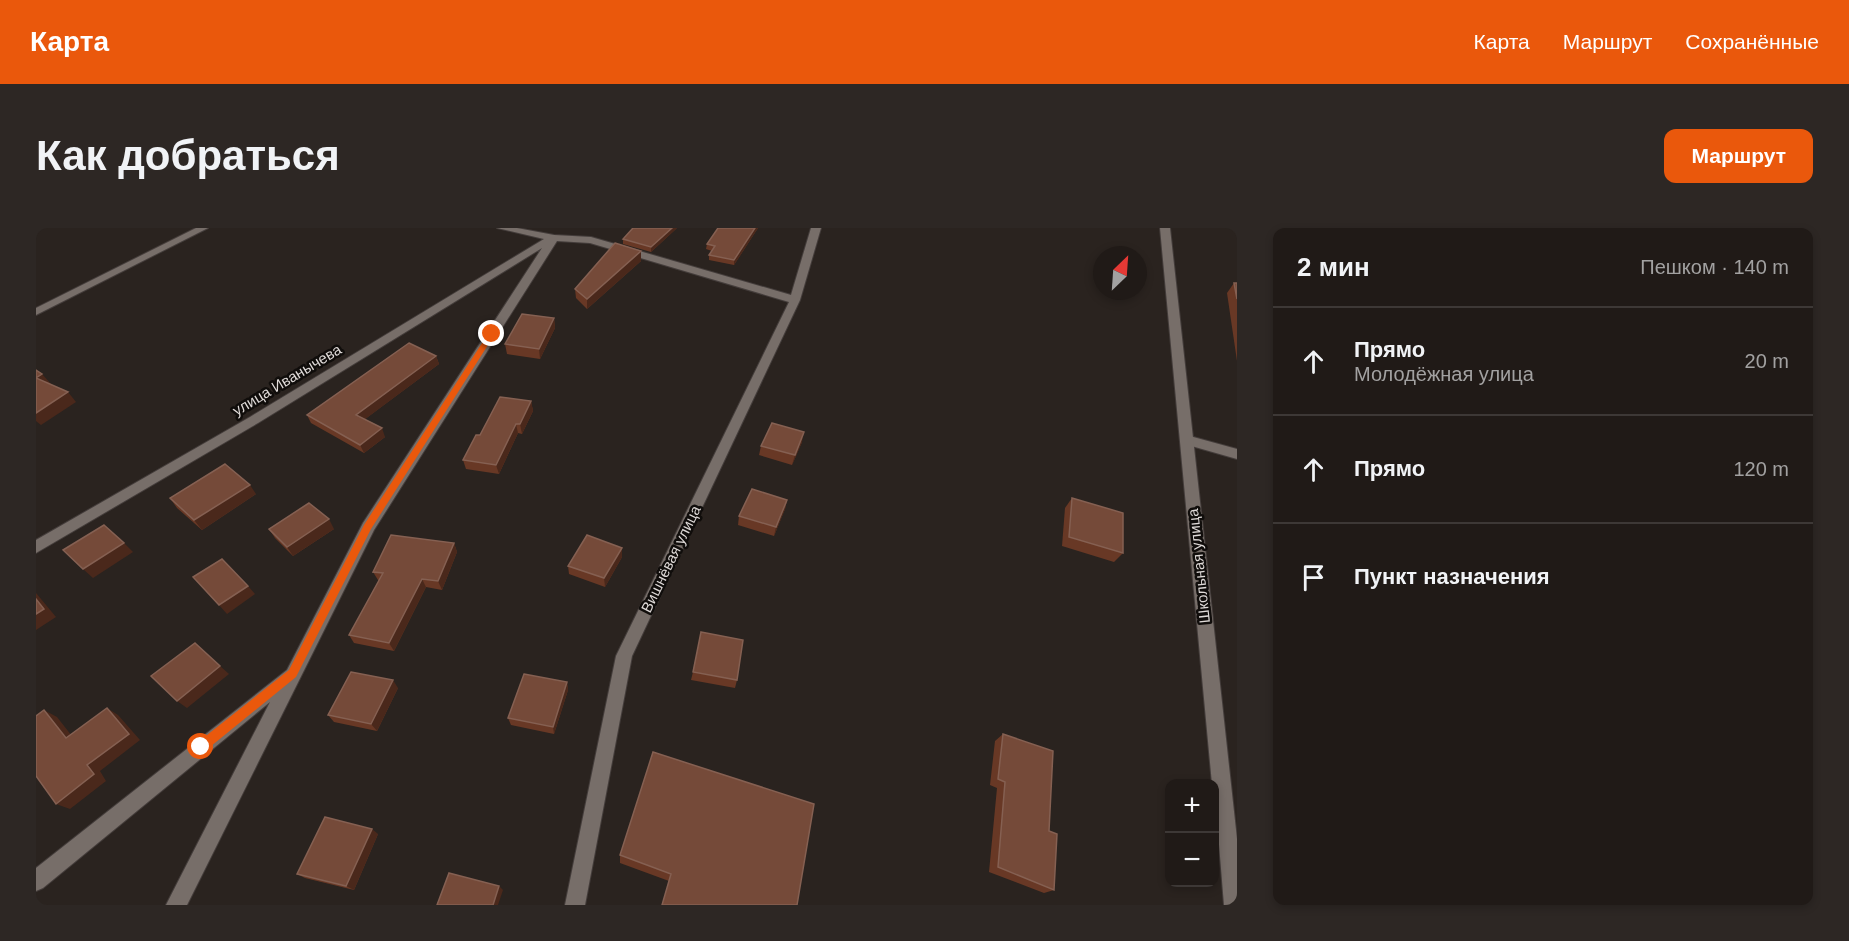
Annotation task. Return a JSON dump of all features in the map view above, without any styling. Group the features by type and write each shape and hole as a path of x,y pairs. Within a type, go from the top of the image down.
{"street":[{"path":"36,312 203,228"},
{"path":"502,228 554,238 591,240 795,300"},
{"name":"Вишнёвая улица","path":"575,905 624,656 795,300 816,228"},
{"name":"Школьная улица","path":"1165,228 1234,905"},
{"path":"176,905 368,527 554,238"},
{"name":"улица Иванычева","path":"36,547 264,414 554,238"},
{"path":"1186,440 1237,454"},
{"path":"36,881 292,673"}],"building":[{"path":"633,228 672,228 651,247 623,239"},
{"path":"718,228 755,228 734,260 709,255 715,246 707,244"},
{"path":"615,243 641,251 587,299 575,289"},
{"path":"1234,283 1237,283 1237,299"},
{"path":"522,314 554,318 539,349 505,344"},
{"path":"409,343 436,356 356,415 382,428 360,445 307,415"},
{"path":"36,370 42,374 36,378"},
{"path":"36,378 68,392 36,413"},
{"path":"500,397 531,401 520,424 516,424 496,465 463,460 476,435 480,435"},
{"path":"772,423 804,432 795,455 761,446"},
{"path":"225,464 250,485 194,520 170,498"},
{"path":"752,489 787,500 776,527 739,516"},
{"path":"1072,498 1123,513 1123,553 1069,537"},
{"path":"309,503 329,519 287,547 269,529"},
{"path":"104,525 124,543 83,569 63,550"},
{"path":"391,535 454,543 438,581 422,579 389,643 349,635 383,573 373,572"},
{"path":"587,535 622,548 604,578 568,566"},
{"path":"222,559 248,586 219,605 193,577"},
{"path":"36,599 44,609 36,614"},
{"path":"701,632 743,640 737,680 693,672"},
{"path":"195,643 220,666 177,701 151,676"},
{"path":"351,672 393,680 371,724 328,715"},
{"path":"524,674 567,682 553,727 508,718"},
{"path":"107,708 129,734 87,765 94,774 56,804 36,776 36,716 44,710 66,738"},
{"path":"1003,734 1053,751 1049,831 1057,834 1054,890 998,867 1005,782 998,779"},
{"path":"653,752 814,804 797,905 662,905 671,874 620,855"},
{"path":"325,817 372,829 346,886 297,874"},
{"path":"449,873 499,886 493,905 437,905"}],"route":[{"path":"201,747 292,673 368,527 492,334"}]}
